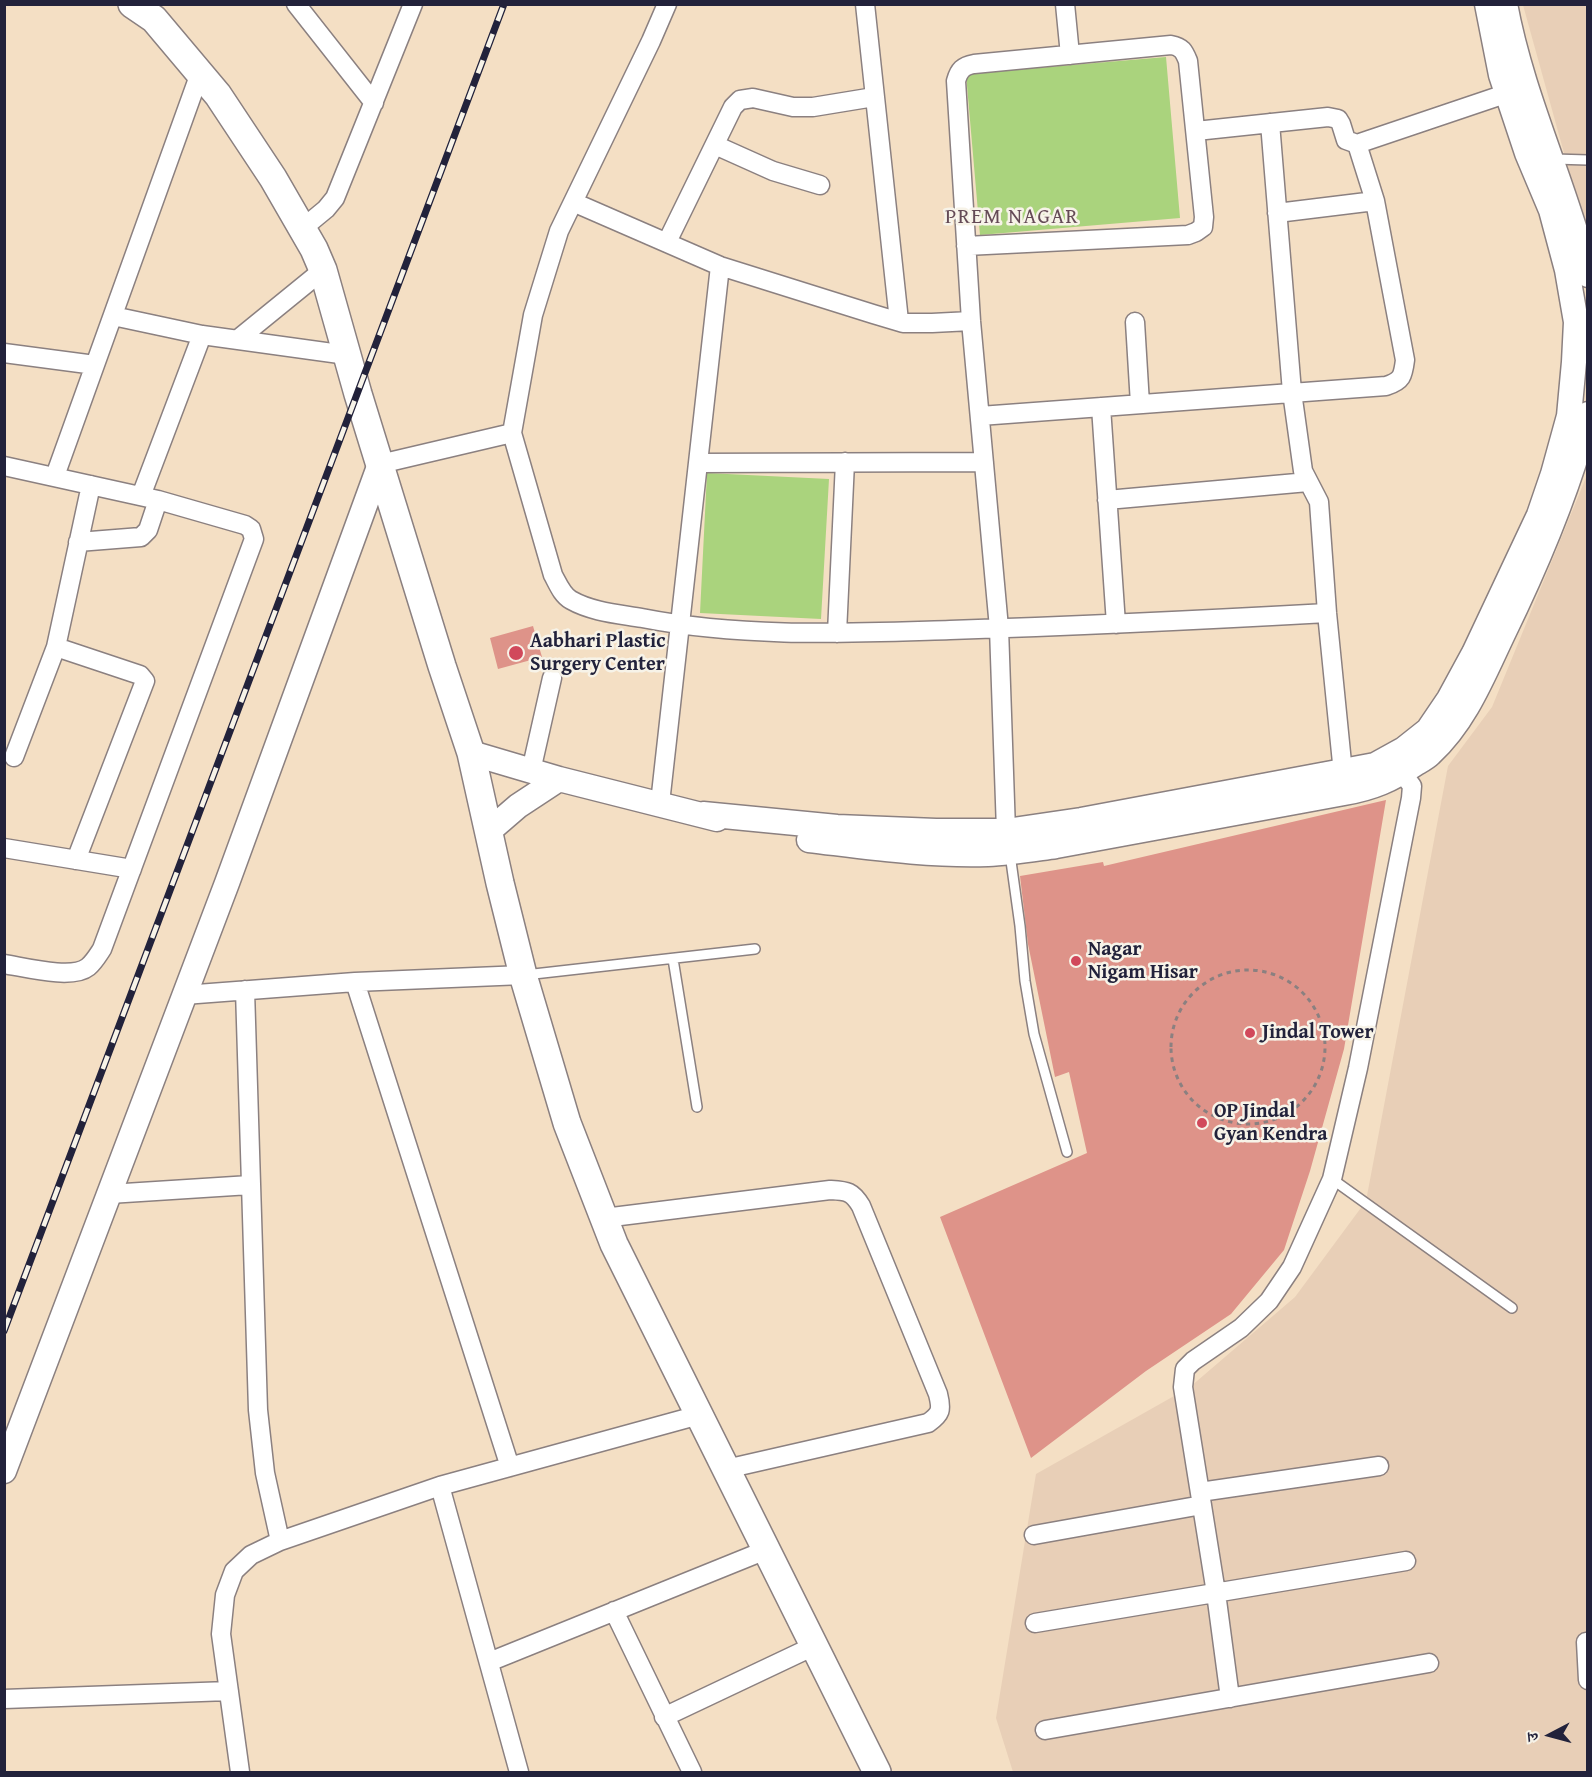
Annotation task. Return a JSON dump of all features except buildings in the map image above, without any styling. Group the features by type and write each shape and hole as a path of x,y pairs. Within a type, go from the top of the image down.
{"main road":[{"path":"141,6 218,95 273,178 303,228 323,270 380,464 471,753 523,975 567,1123 614,1244 877,1773"}],"street":[{"path":"296,4 374,103"},
{"path":"303,228 326,209 335,198 413,4"},
{"path":"666,4 651,41 558,231 533,315 512,433 553,575 560,589 570,600 591,609 680,626 773,633 1116,624 1327,613"},
{"path":"865,4 899,321"},
{"path":"1065,4 1070,55"},
{"path":"1487,4 1502,75 1517,90 1551,159 1577,234 1587,275"},
{"path":"1396,764 1404,750 1428,730 1449,699 1474,653 1539,515 1569,416 1576,322 1567,270 1551,210 1527,153 1517,90 1520,66 1505,4"},
{"path":"966,246 1188,235 1203,227 1196,131 1185,52 1171,45 974,64 958,72 956,81 966,246 971,321 999,628 1008,842"},
{"path":"55,476 201,73"},
{"path":"1196,131 1333,117 1341,124 1346,140 1357,144 1517,90"},
{"path":"667,242 733,107 740,100 753,98 793,107 813,107 874,97"},
{"path":"1270,123 1299,455 1303,471 1319,502 1327,613 1344,782"},
{"path":"715,144 773,171 820,185"},
{"path":"980,416 1386,386 1396,383 1403,375 1406,360 1376,201 1357,144"},
{"path":"1278,213 1376,201"},
{"path":"573,202 720,266 899,321 932,323 971,321"},
{"path":"660,803 720,266"},
{"path":"237,340 323,270"},
{"path":"113,316 202,335 347,355"},
{"path":"1135,322 1140,404"},
{"path":"78,542 141,537 148,530 150,498 202,335"},
{"path":"4,353 95,365"},
{"path":"1101,407 1116,624"},
{"path":"471,753 559,779 703,814 837,827 936,831 1008,842 1081,820 1344,782 1375,765 1396,764 1430,754 1458,723 1479,685 1533,571 1579,451 1587,414"},
{"path":"4,1471 184,995 380,464 512,433"},
{"path":"837,633 845,462"},
{"path":"698,463 984,462"},
{"path":"4,466 150,498 245,525 251,529 254,539 102,949 87,968 78,972 67,973 4,964"},
{"path":"1107,500 1308,482"},
{"path":"14,757 56,648 90,485"},
{"path":"56,648 140,675 145,681 75,860"},
{"path":"531,771 552,678"},
{"path":"1230,1698 1216,1593 1183,1387 1185,1369 1241,1328 1269,1301 1292,1267 1332,1179 1358,1068 1411,798 1412,786 1396,764"},
{"path":"489,831 518,806 559,779"},
{"path":"4,848 132,869"},
{"path":"184,995 355,982 523,975"},
{"path":"355,982 510,1467"},
{"path":"245,990 258,1410 265,1473 280,1541"},
{"path":"109,1194 250,1185"},
{"path":"604,1218 830,1190 844,1191 854,1195 861,1206 938,1394 941,1407 938,1417 928,1423 726,1469"},
{"path":"240,1773 220,1634 225,1595 234,1571 251,1556 280,1541 440,1486 699,1415"},
{"path":"1034,1535 1201,1498 1379,1466"},
{"path":"440,1486 489,1662 513,1772"},
{"path":"489,1662 766,1550"},
{"path":"1035,1623 1406,1561"},
{"path":"614,1611 692,1773"},
{"path":"1586,1642 1587,1680"},
{"path":"664,1717 814,1646"},
{"path":"1045,1730 1429,1663"},
{"path":"4,1699 229,1691"}],"lane":[{"path":"1551,159 1587,160"},
{"path":"1008,842 1025,981 1034,1034 1067,1152"},
{"path":"523,975 755,949"},
{"path":"673,959 697,1107"},
{"path":"1332,1179 1512,1308"}],"path":[{"path":"1266,970 1293,982 1309,997 1324,1029 1324,1066 1309,1097 1290,1114 1262,1125 1230,1124 1198,1107 1176,1079 1170,1058 1173,1023 1191,993 1219,974 1266,970"}],"shaded area":[{"path":"1523,5 1587,5 1587,236"},
{"path":"1587,475 1587,1772 1013,1772 996,1718 1036,1474 1190,1387 1295,1297 1366,1201 1448,766 1492,707"}],"green space":[{"path":"1166,57 1180,218 980,235 966,74"},
{"path":"707,473 829,479 821,619 700,613"}],"railway":[{"path":"4,1331 504,4"}],"place":[{"name":"Aabhari Plastic Surgery Center","path":"516,653"},
{"name":"Nagar Nigam Hisar","path":"1076,961"},
{"name":"Jindal Tower","path":"1250,1033"},
{"name":"OP Jindal Gyan Kendra","path":"1202,1123"}],"district":[{"name":"PREM NAGAR","path":"1012,218"}]}
